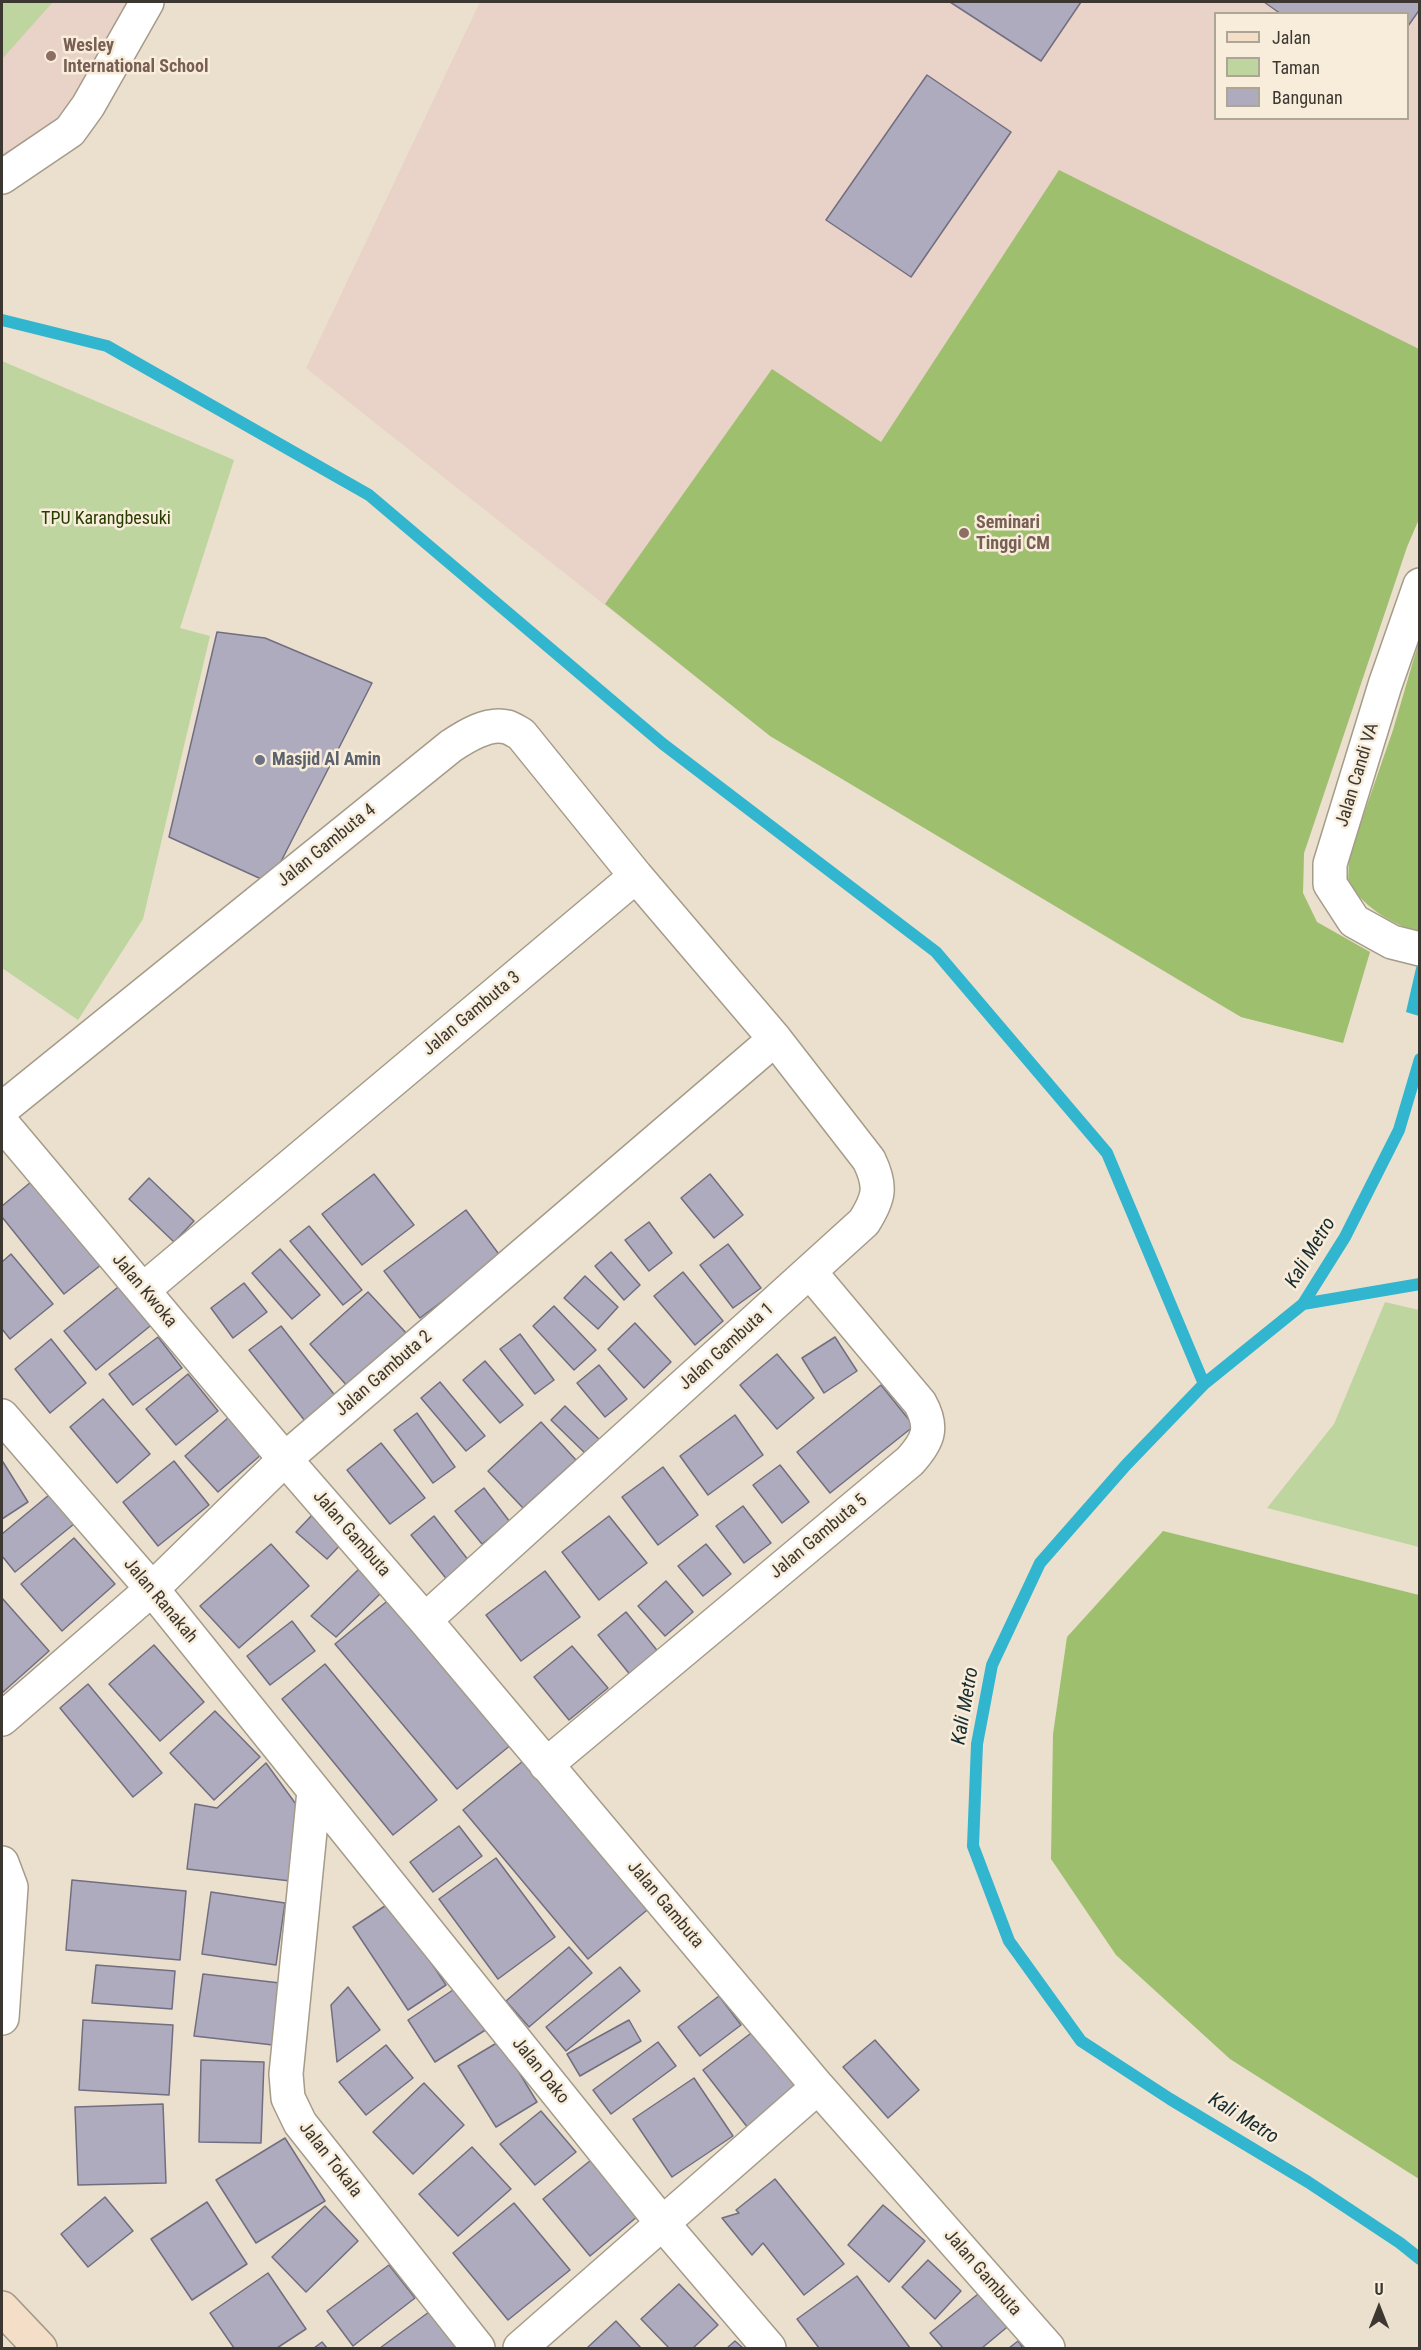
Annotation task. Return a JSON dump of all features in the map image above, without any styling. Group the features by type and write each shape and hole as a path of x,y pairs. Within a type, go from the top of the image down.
{"main road":[{"path":"2,2308 40,2349"}],"street":[{"path":"2,177 70,131 88,106 147,2"},
{"name":"Jalan Candi VA","path":"1406,945 1354,921 1330,884 1330,864 1385,685 1419,585"},
{"name":"Jalan Gambuta 4","path":"2,1109 451,746 470,734 506,726 520,734 636,876"},
{"path":"636,876 776,1039"},
{"name":"Jalan Gambuta 3","path":"143,1290 636,876"},
{"name":"Jalan Gambuta 1","path":"425,1620 864,1222 878,1193 877,1176 869,1160 776,1039"},
{"name":"Jalan Gambuta 2","path":"2,1719 152,1589 285,1459 776,1039"},
{"name":"Jalan Kwoka","path":"2,1123 285,1459"},
{"name":"Jalan Gambuta 5","path":"546,1765 910,1461 920,1450 928,1435 928,1418 920,1403 810,1272"},
{"name":"Jalan Ranakah","path":"2,1416 152,1589 314,1791"},
{"name":"Jalan Gambuta","path":"285,1459 425,1620 818,2087 1048,2349"},
{"name":"Jalan Dako","path":"314,1791 663,2224 769,2349"},
{"name":"Jalan Tokala","path":"314,1791 286,2074 288,2098 300,2123 478,2349"},
{"path":"2,1863 11,1887 5,1910 2,2018"},
{"path":"520,2349 818,2087"}],"shaded area":[{"name":"Wesley International School","path":"2,2 131,2 71,110 2,157"},
{"name":"Seminari Tinggi CM","path":"480,2 1419,2 1419,519 1407,547 1304,854 1303,893 1317,922 1370,952 1343,1043 1241,1017 770,736 306,368"}],"green space":[{"path":"2,2 53,2 2,59"},
{"path":"1059,170 1419,349 1419,519 1407,547 1304,853 1303,893 1317,922 1370,952 1343,1043 1241,1017 770,736 605,604 772,369 881,442"},
{"name":"TPU Karangbesuki","path":"2,361 234,460 180,628 210,636 143,919 78,1020 2,968"},
{"path":"1419,641 1419,933 1380,914 1348,884 1349,857 1393,730"},
{"path":"1385,1302 1419,1310 1419,1547 1267,1508 1334,1424"},
{"path":"1163,1531 1419,1595 1419,2179 1230,2059 1116,1955 1051,1859 1053,1734 1067,1637"}],"water":[{"path":"1419,955 1419,1016 1406,1012"}],"building":[{"path":"950,2 1081,2 1041,61"},
{"path":"1264,2 1420,2 1420,9 1409,25 1409,12 1278,12"},
{"path":"927,75 1011,132 911,277 826,220"},
{"name":"Masjid Al Amin","path":"217,632 265,638 372,683 270,883 169,837"},
{"path":"374,1174 414,1225 362,1265 322,1214"},
{"path":"710,1174 743,1215 714,1238 681,1198"},
{"path":"37,1177 106,1261 64,1294 2,1217 2,1206"},
{"path":"149,1178 194,1221 174,1242 129,1199"},
{"path":"466,1210 501,1257 420,1318 384,1271"},
{"path":"649,1222 672,1253 649,1271 625,1240"},
{"path":"309,1226 362,1290 343,1305 290,1241"},
{"path":"728,1244 761,1288 733,1308 700,1265"},
{"path":"280,1249 320,1295 292,1319 252,1273"},
{"path":"611,1252 640,1285 624,1300 595,1266"},
{"path":"11,1254 53,1304 10,1339 2,1329 2,1262"},
{"path":"683,1272 723,1321 695,1345 654,1296"},
{"path":"585,1276 618,1307 598,1329 564,1298"},
{"path":"128,1279 160,1318 96,1370 64,1331"},
{"path":"244,1283 267,1312 233,1338 211,1308"},
{"path":"368,1292 408,1335 349,1388 310,1344"},
{"path":"554,1306 596,1350 574,1370 533,1326"},
{"path":"635,1323 671,1362 644,1388 608,1349"},
{"path":"281,1326 340,1402 309,1426 249,1350"},
{"path":"520,1334 554,1380 535,1394 500,1349"},
{"path":"158,1337 182,1368 133,1405 109,1374"},
{"path":"835,1337 857,1371 824,1393 802,1358"},
{"path":"51,1339 86,1383 50,1413 15,1369"},
{"path":"777,1354 814,1398 777,1429 740,1385"},
{"path":"485,1361 523,1405 500,1423 463,1380"},
{"path":"599,1365 627,1399 605,1417 577,1383"},
{"path":"188,1374 218,1411 176,1445 146,1409"},
{"path":"440,1382 485,1436 466,1451 421,1398"},
{"path":"881,1385 914,1426 830,1493 797,1452"},
{"path":"103,1399 150,1454 117,1483 70,1427"},
{"path":"565,1406 602,1442 588,1456 551,1420"},
{"path":"417,1413 455,1467 433,1483 394,1430"},
{"path":"735,1415 763,1455 708,1495 680,1456"},
{"path":"229,1417 262,1454 218,1492 185,1456"},
{"path":"541,1422 576,1460 523,1508 488,1471"},
{"path":"381,1443 425,1498 390,1524 347,1470"},
{"path":"174,1461 209,1505 158,1546 123,1502"},
{"path":"2,1463 28,1502 2,1519"},
{"path":"780,1465 809,1502 782,1523 753,1485"},
{"path":"663,1467 698,1515 658,1545 622,1497"},
{"path":"484,1488 510,1522 482,1544 455,1511"},
{"path":"49,1495 74,1524 15,1572 2,1556 2,1534"},
{"path":"743,1506 771,1543 744,1563 716,1526"},
{"path":"315,1512 345,1540 327,1559 296,1532"},
{"path":"434,1516 476,1570 453,1587 411,1535"},
{"path":"609,1516 647,1563 599,1600 562,1552"},
{"path":"74,1538 115,1584 62,1631 21,1584"},
{"path":"271,1544 309,1586 239,1648 200,1606"},
{"path":"706,1544 731,1574 703,1596 678,1566"},
{"path":"362,1566 380,1594 336,1637 311,1616"},
{"path":"545,1571 580,1617 521,1661 486,1615"},
{"path":"666,1581 693,1612 665,1636 638,1606"},
{"path":"2,1598 49,1651 2,1693"},
{"path":"391,1598 512,1744 457,1789 335,1644"},
{"path":"626,1612 660,1654 632,1677 598,1635"},
{"path":"292,1621 315,1651 270,1685 247,1656"},
{"path":"154,1645 204,1702 160,1741 109,1684"},
{"path":"572,1646 608,1688 569,1720 534,1677"},
{"path":"325,1664 437,1800 393,1835 282,1699"},
{"path":"88,1684 162,1773 133,1797 60,1708"},
{"path":"215,1711 260,1757 214,1800 170,1753"},
{"path":"528,1757 652,1906 588,1959 463,1810"},
{"path":"266,1763 306,1818 299,1882 187,1869 195,1804 217,1808"},
{"path":"459,1826 482,1856 433,1892 410,1862"},
{"path":"496,1858 555,1937 498,1979 439,1899"},
{"path":"72,1880 186,1891 180,1960 66,1950"},
{"path":"211,1892 285,1903 276,1965 202,1954"},
{"path":"391,1902 446,1985 408,2010 353,1927"},
{"path":"569,1947 592,1973 529,2027 506,2001"},
{"path":"96,1965 175,1971 172,2009 92,2003"},
{"path":"620,1967 640,1991 566,2051 546,2027"},
{"path":"203,1974 280,1983 273,2045 194,2036"},
{"path":"459,1986 487,2029 435,2062 408,2020"},
{"path":"348,1987 380,2030 337,2062 331,2005"},
{"path":"719,1996 741,2025 700,2056 678,2027"},
{"path":"83,2020 173,2025 169,2095 79,2090"},
{"path":"629,2020 641,2041 580,2076 567,2054"},
{"path":"759,2027 804,2084 748,2128 703,2070"},
{"path":"875,2040 919,2090 888,2118 843,2067"},
{"path":"500,2041 537,2102 496,2127 458,2066"},
{"path":"658,2042 676,2066 611,2114 593,2090"},
{"path":"386,2045 413,2078 366,2115 339,2082"},
{"path":"201,2060 264,2062 261,2143 199,2142"},
{"path":"694,2078 733,2136 672,2177 633,2119"},
{"path":"424,2083 464,2125 413,2174 373,2132"},
{"path":"163,2104 166,2183 78,2185 75,2107"},
{"path":"541,2111 576,2152 535,2185 500,2144"},
{"path":"285,2138 325,2201 256,2243 216,2180"},
{"path":"472,2147 511,2189 458,2236 419,2194"},
{"path":"591,2160 638,2216 590,2256 543,2199"},
{"path":"775,2179 844,2264 804,2295 763,2243 752,2255 722,2218 739,2213 736,2210"},
{"path":"105,2197 133,2231 88,2267 61,2234"},
{"path":"207,2202 247,2264 192,2300 151,2239"},
{"path":"514,2203 570,2270 508,2320 453,2253"},
{"path":"883,2205 925,2241 889,2282 848,2245"},
{"path":"325,2206 358,2241 306,2292 272,2257"},
{"path":"928,2260 961,2291 935,2319 902,2287"},
{"path":"389,2265 415,2298 353,2346 327,2311"},
{"path":"268,2273 306,2329 277,2348 234,2348 210,2313"},
{"path":"857,2276 910,2348 819,2348 797,2319"},
{"path":"679,2284 718,2325 693,2348 669,2348 641,2319"},
{"path":"983,2290 1012,2323 982,2348 943,2348 930,2333"},
{"path":"429,2312 457,2348 380,2348"},
{"path":"616,2321 641,2348 587,2348"},
{"path":"735,2341 743,2348 727,2348"},
{"path":"1018,2341 1023,2348 1009,2348"},
{"path":"322,2342 327,2348 314,2348"}],"waterway":[{"path":"2,320 107,346 369,495 663,744 936,952 1107,1153 1204,1384"},
{"name":"Kali Metro","path":"1420,1059 1399,1130 1345,1237 1303,1304 1204,1384 1126,1465 1040,1563 992,1665 977,1744 973,1846 1009,1941 1081,2041 1170,2099 1308,2182 1400,2243 1420,2259"},
{"path":"1303,1304 1420,1284"}],"place":[{"name":"Wesley International School","path":"51,56"},
{"name":"Seminari Tinggi CM","path":"964,533"},
{"name":"Masjid Al Amin","path":"260,760"}]}
